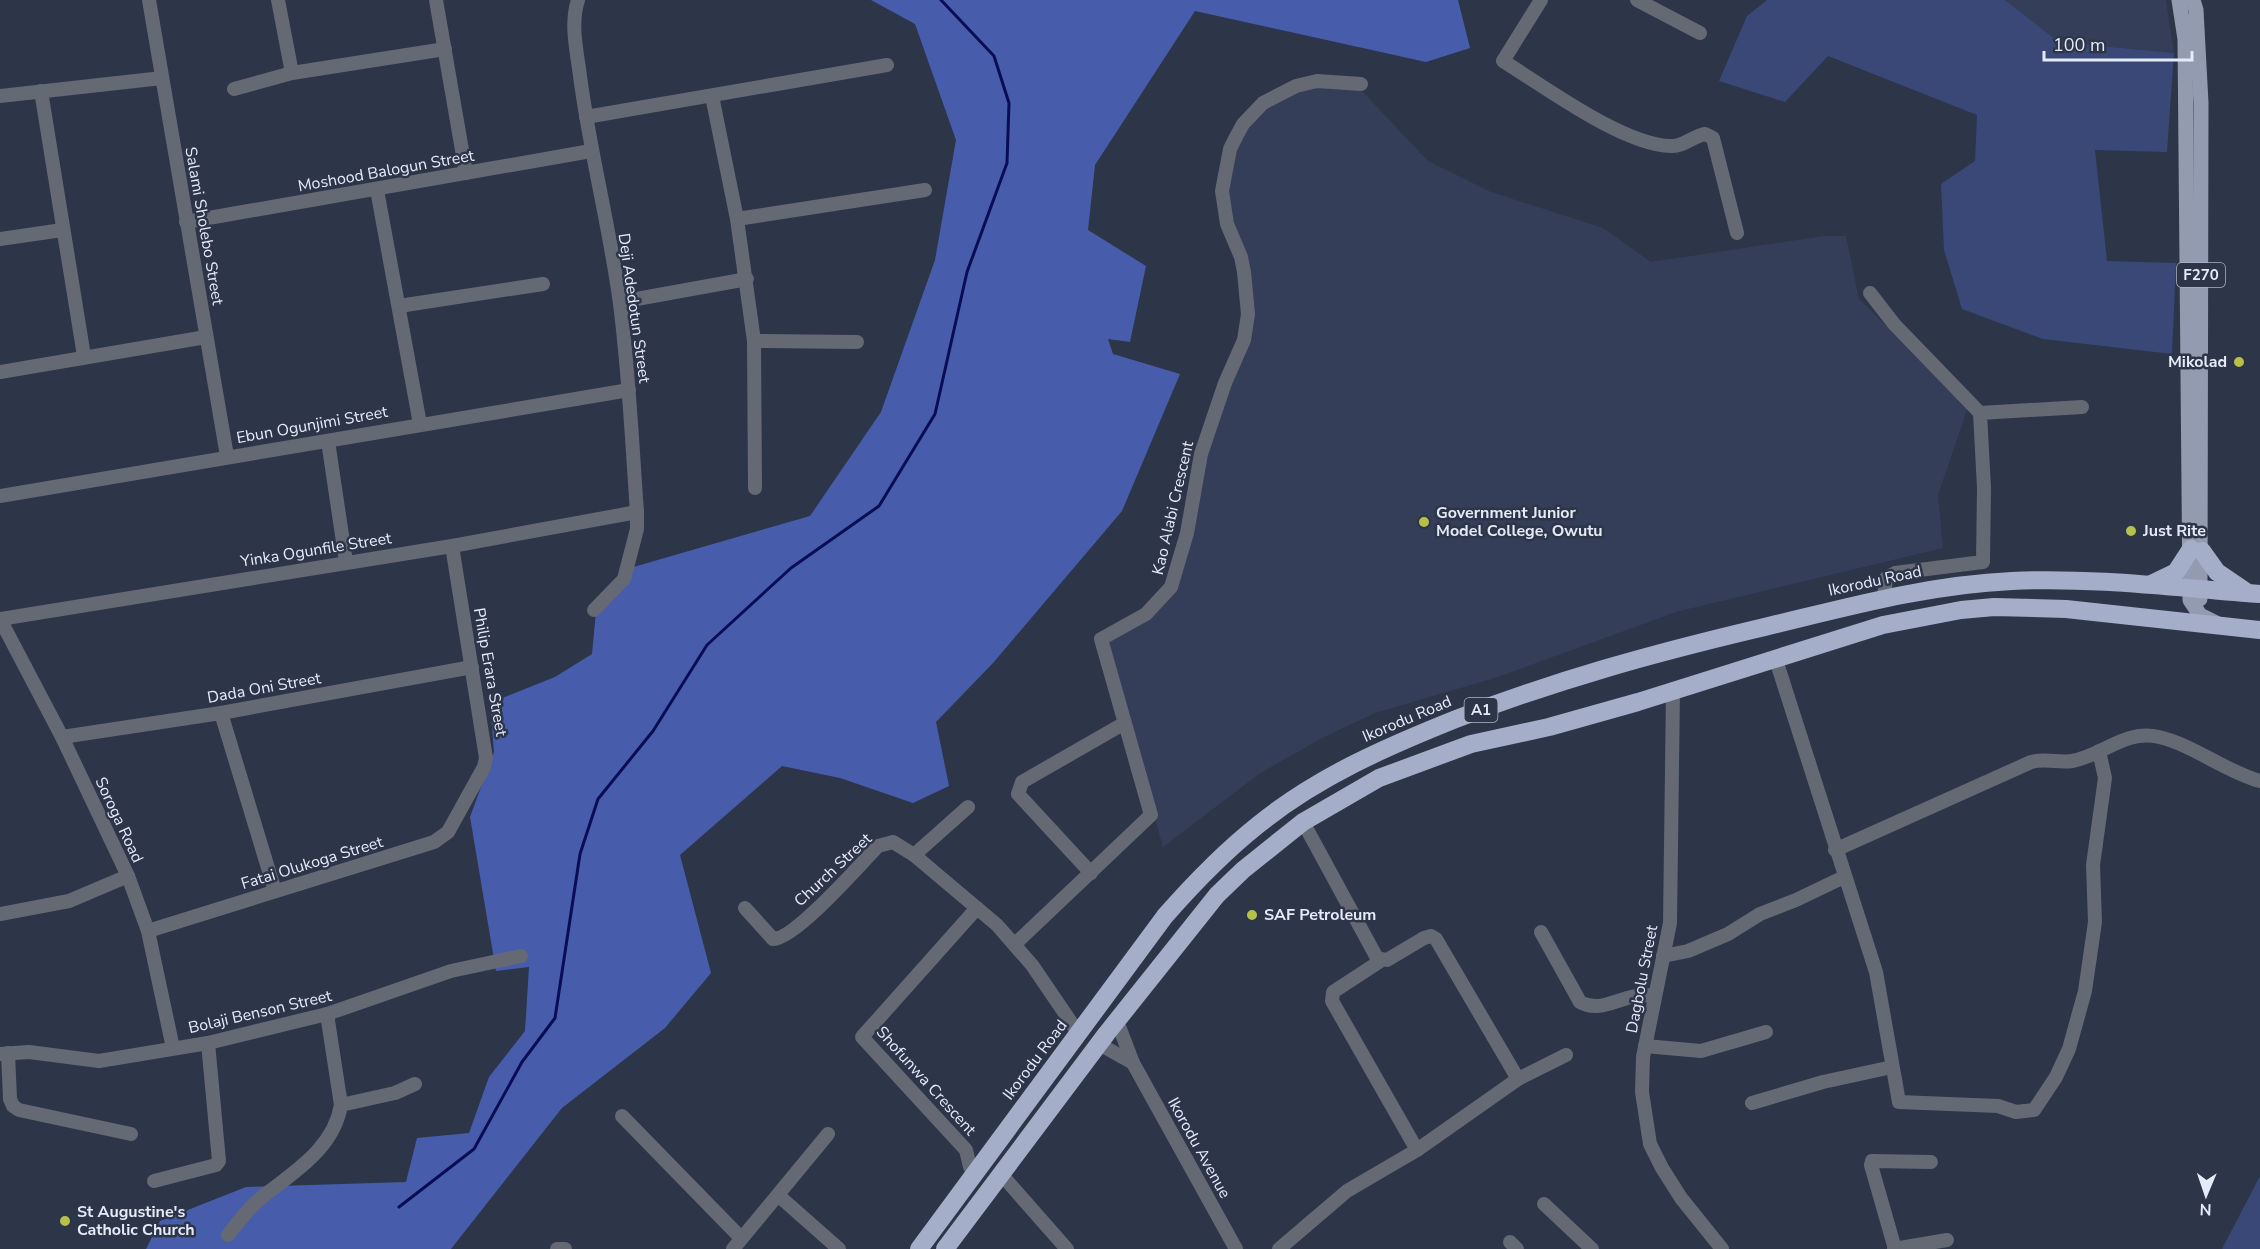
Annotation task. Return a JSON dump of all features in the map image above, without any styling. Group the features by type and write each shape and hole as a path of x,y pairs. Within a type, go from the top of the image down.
{"highway":[{"path":"2145,585 2176,572 2197,550 2217,572 2255,594"},
{"name":"Ikorodu Road","path":"919,1249 1165,916 1190,888 1259,824 1319,782 1351,764 1537,688 1627,660 1884,598 1961,585 2013,581 2102,582 2255,594"},
{"name":"A1","path":"945,1249 1099,1044 1217,895 1243,870 1303,822 1354,790 1432,756 1471,744 1549,727 1776,660 1883,625 1961,610 1994,607 2066,609 2260,630"}],"main road":[{"name":"F270","path":"2179,0 2185,39 2197,550"},
{"name":"F270","path":"2193,0 2196,10 2201,103 2196,590 2200,601 2194,608"},
{"path":"2161,619 2194,608 2210,622 2228,627"}],"street":[{"name":"Salami Sholebo Street","path":"149,0 227,456"},
{"path":"279,0 291,68"},
{"path":"436,0 466,173"},
{"name":"Deji Adedotun Street","path":"578,0 574,10 574,32 591,151 620,302 629,390 637,512 637,529 624,579 594,610"},
{"path":"1540,0 1503,61 1617,130 1670,146 1681,145 1705,134 1713,138 1737,233"},
{"path":"1637,0 1700,33"},
{"path":"234,89 291,68 445,49"},
{"path":"586,117 886,65"},
{"path":"0,96 162,78"},
{"name":"Kao Alabi Crescent","path":"1015,944 1151,815 1101,639 1146,614 1171,587 1187,533 1202,454 1247,328 1246,292 1241,256 1224,212 1222,191 1230,149 1243,124 1253,112 1278,94 1317,81 1361,84"},
{"path":"41,91 84,356"},
{"path":"712,96 737,219 754,341 755,488"},
{"name":"Moshood Balogun Street","path":"186,222 591,151"},
{"path":"377,190 420,424"},
{"path":"737,219 925,190"},
{"path":"0,239 62,230"},
{"path":"620,302 747,279"},
{"path":"399,306 543,284"},
{"path":"1870,293 1894,324 1980,413 1984,488 1983,562 1895,573 1886,578 1884,598"},
{"path":"0,372 84,356 206,338"},
{"path":"754,341 857,342"},
{"name":"Ebun Ogunjimi Street","path":"0,496 629,390"},
{"path":"1980,413 2082,407"},
{"path":"328,441 346,562"},
{"name":"Yinka Ogunfile Street","path":"0,619 452,546 637,512"},
{"name":"Philip Erara Street","path":"452,546 486,758 467,800"},
{"name":"Soroga Road","path":"0,619 62,737 128,876 148,931 173,1048"},
{"path":"1776,660 1835,850 1876,972 1897,1098 1904,1103 1998,1106 2016,1112 2034,1110 2041,1103 2069,1049 2085,991 2095,922 2093,865 2105,778 2099,751"},
{"name":"Dada Oni Street","path":"62,737 221,713 472,667"},
{"name":"Dagbolu Street","path":"1673,691 1670,923 1642,1067 1642,1092 1650,1144 1681,1198 1722,1249"},
{"path":"221,713 275,891"},
{"path":"1091,873 1056,839 1018,794 1018,789 1022,782 1124,724"},
{"path":"1835,850 2031,762 2042,759 2075,760 2126,738 2149,735 2170,740 2235,774 2260,782"},
{"name":"Fatai Olukoga Street","path":"148,931 434,842 448,832 467,800"},
{"path":"914,855 968,807"},
{"path":"1303,822 1377,958 1382,960"},
{"name":"Church Street","path":"746,908 773,939 778,940 811,914 878,846 893,842 914,855 977,908 1015,944 1079,1034"},
{"path":"1,911 69,901 128,876"},
{"path":"1663,956 1698,947 1728,934 1760,914 1844,877"},
{"name":"Shofunwa Crescent","path":"975,1174 970,1167 966,1150 862,1037 977,908"},
{"path":"1541,932 1580,1002 1587,1006 1597,1007 1634,996 1655,995"},
{"path":"1417,1150 1332,1001 1334,992 1382,960 1387,960 1431,936 1436,939 1518,1079"},
{"name":"Bolaji Benson Street","path":"4,1054 29,1052 99,1061 208,1043 327,1014 451,970 521,956"},
{"path":"228,1235 246,1212 314,1155 332,1134 339,1120 341,1106 327,1014"},
{"name":"Ikorodu Avenue","path":"1117,1021 1133,1063 1236,1249"},
{"path":"1646,1046 1701,1051 1766,1032"},
{"path":"154,1181 216,1165 219,1161 208,1043"},
{"path":"1099,1044 1133,1063"},
{"path":"4,1054 10,1099 13,1106 19,1110 131,1134"},
{"path":"1279,1249 1347,1191 1417,1150 1518,1079 1566,1055"},
{"path":"1752,1103 1823,1082 1892,1067"},
{"path":"341,1106 394,1093 415,1084"},
{"path":"622,1116 737,1244 828,1134"},
{"path":"1931,1162 1872,1161 1894,1249 1947,1240"},
{"path":"1001,1174 1066,1249"},
{"path":"779,1196 839,1249"},
{"path":"1544,1204 1592,1249"},
{"path":"558,1249 565,1249"}],"shaded area":[{"path":"871,0 1458,0 1470,48 1426,62 1195,11 1095,165 1088,230 1146,266 1130,342 1108,339 1113,354 1180,374 1122,511 993,663 936,722 949,786 913,803 840,778 782,766 680,855 711,973 665,1028 562,1108 451,1249 146,1249 160,1221 246,1187 406,1182 417,1138 469,1133 489,1077 525,1031 529,967 496,971 470,817 494,752 490,703 555,677 592,654 596,612 630,568 810,516 881,412 935,260 956,140 915,24"},
{"path":"1767,0 2005,0 2059,42 2174,53 2167,152 2095,150 2107,261 2176,263 2172,354 2043,339 1962,309 1944,250 1941,184 1975,161 1977,115 1828,56 1785,102 1719,81 1747,16"},
{"path":"2005,0 2166,0 2174,53 2059,42"},
{"name":"Government Junior Model College, Owutu","path":"1314,87 1342,87 1363,92 1428,161 1491,192 1603,228 1651,262 1824,236 1846,236 1859,299 1968,407 1938,495 1943,548 1676,612 1498,677 1375,713 1320,739 1259,774 1163,847 1104,639 1162,606 1251,319 1229,218 1227,190 1231,162 1251,121 1268,105 1289,94"},
{"path":"2260,1176 2260,1249 2222,1249"}],"waterway":[{"path":"399,1207 474,1149 522,1062 555,1018 580,854 598,799 653,731 707,645 791,568 879,506 935,414 967,272 1007,163 1009,103 994,56 941,0"}],"place":[{"name":"Mikolad","path":"2239,362"},
{"name":"Government Junior Model College, Owutu","path":"1424,522"},
{"name":"Just Rite","path":"2131,531"},
{"name":"SAF Petroleum","path":"1252,915"},
{"name":"St Augustine's Catholic Church","path":"65,1221"}]}
